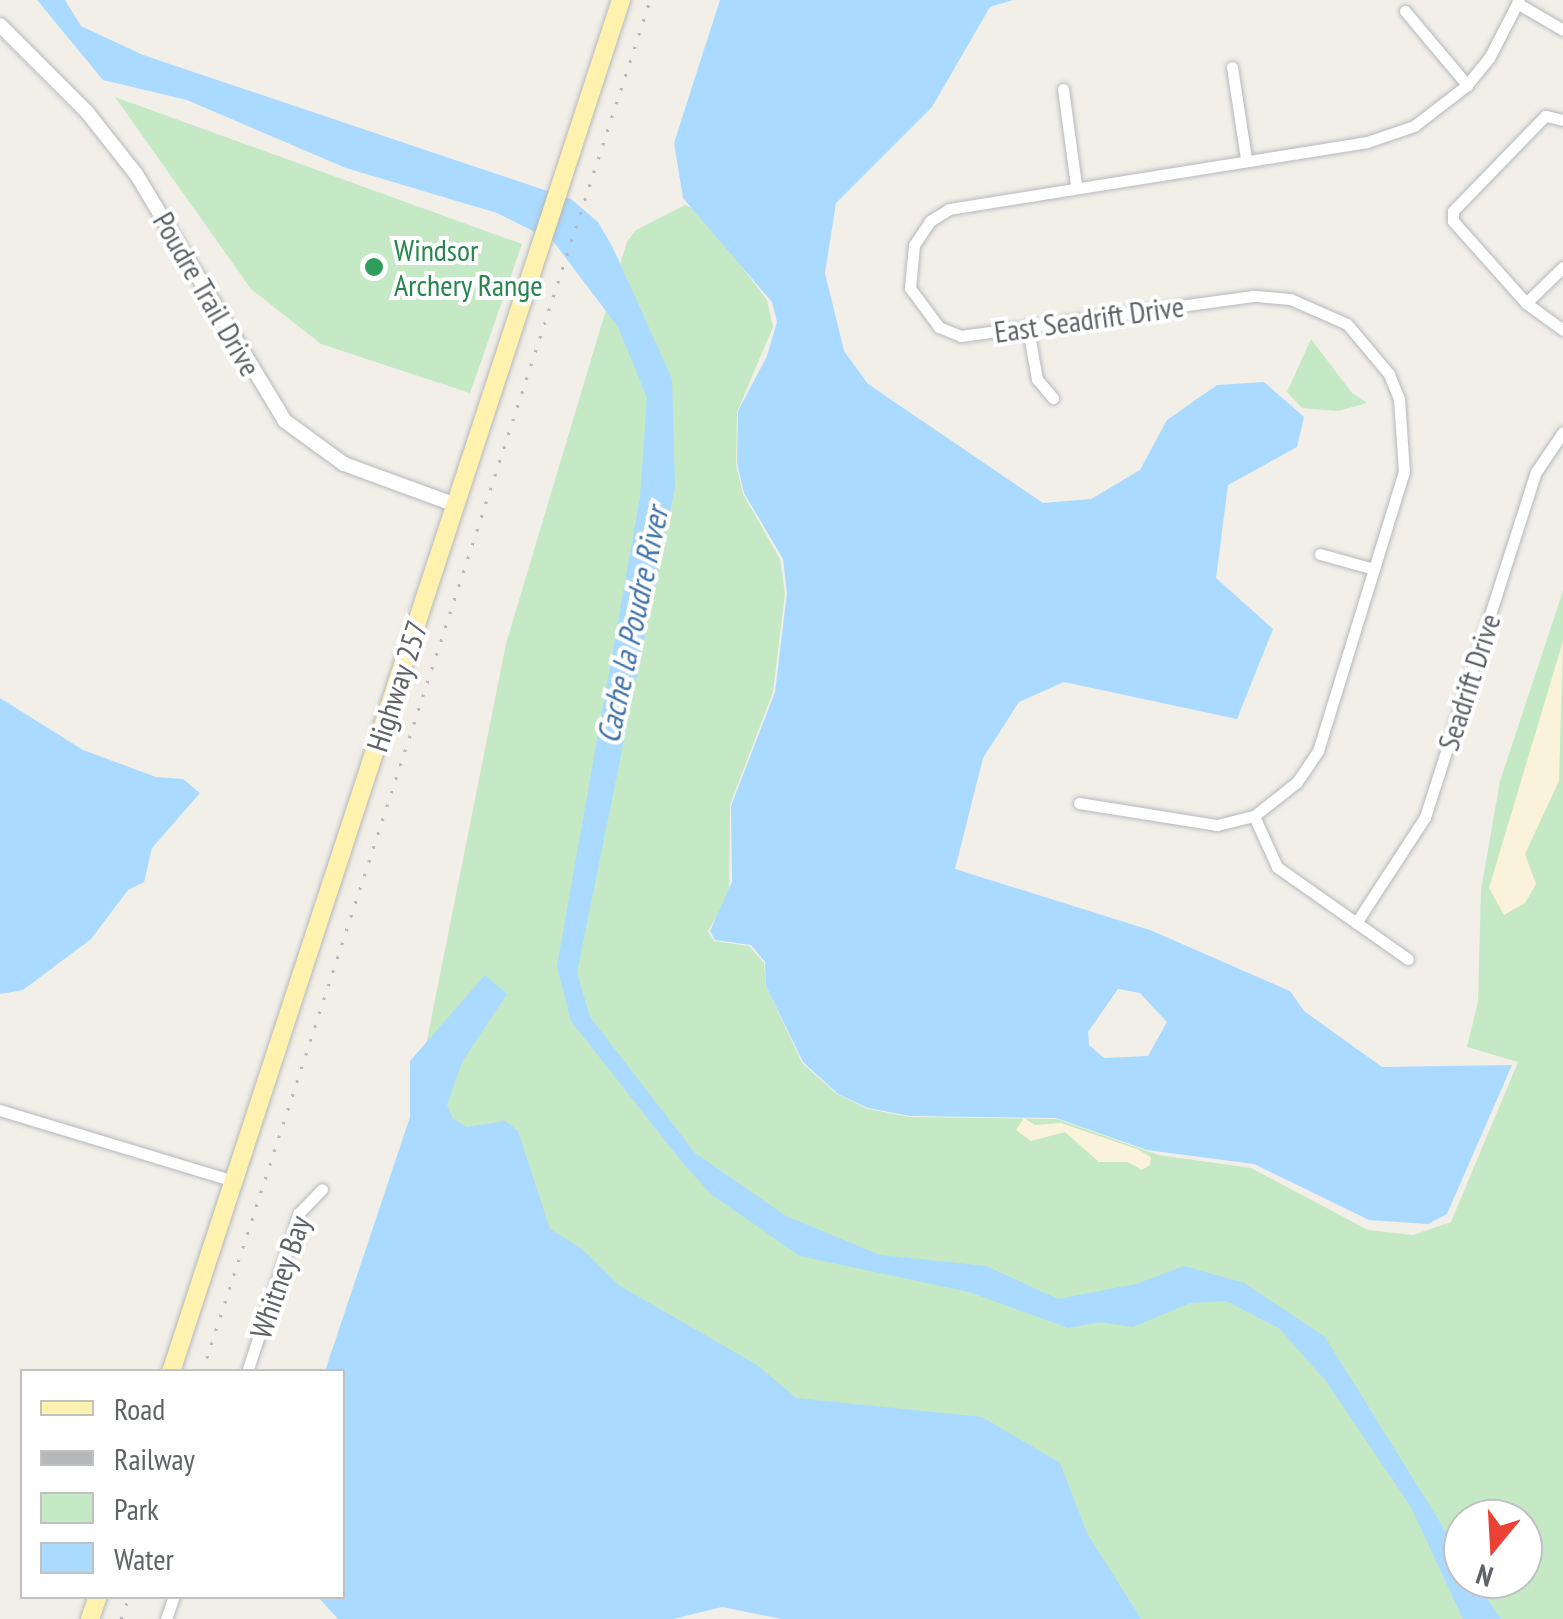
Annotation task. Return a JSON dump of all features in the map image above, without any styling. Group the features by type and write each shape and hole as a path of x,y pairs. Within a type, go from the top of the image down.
{"main road":[{"name":"Highway 257","path":"172,1369 621,0"}],"street":[{"path":"1518,2 1563,30"},
{"name":"East Seadrift Drive","path":"1254,816 1288,792 1318,752 1404,472 1406,431 1389,374 1347,324 1290,299 1253,296 961,336 939,327 910,288 914,245 930,221 949,209 1246,158 1367,142 1414,126 1467,85 1518,2"},
{"path":"1406,11 1467,85"},
{"name":"Poudre Trail Drive","path":"0,25 88,112 136,174 285,421 344,464 456,505"},
{"path":"1232,68 1246,158"},
{"path":"1062,89 1076,186"},
{"path":"1563,120 1545,116 1453,211 1453,221 1526,303 1563,330"},
{"path":"1526,303 1563,267"},
{"path":"1028,329 1037,379 1054,398"},
{"name":"Seadrift Drive","path":"1356,923 1425,818 1536,472 1563,432"},
{"path":"1320,554 1374,569"},
{"path":"1079,803 1180,824 1217,825 1254,816 1278,868 1408,959"},
{"path":"0,1110 234,1182"},
{"name":"Whitney Bay","path":"248,1369 299,1214 322,1188"}],"green space":[{"name":"Windsor Archery Range","path":"115,97 522,244 470,393 321,344 251,289"},
{"path":"685,205 700,212 767,300 773,327 737,412 736,464 743,494 780,559 785,594 773,692 730,805 729,895 708,931 714,941 749,946 764,963 766,986 802,1063 837,1094 868,1109 910,1117 1057,1119 1158,1155 1251,1168 1368,1230 1413,1235 1451,1222 1518,1062 1467,1047 1478,1002 1481,890 1500,781 1563,591 1563,1619 1122,1619 790,1415 514,1230 417,1090 506,644 627,242 636,230"},
{"path":"1311,339 1352,393 1367,403 1338,411 1302,408 1287,392"}],"sand":[{"path":"1563,641 1559,781 1525,854 1536,884 1525,903 1504,915 1489,888"},
{"path":"1024,1118 1035,1125 1061,1123 1137,1149 1151,1157 1150,1165 1142,1170 1128,1162 1099,1162 1065,1132 1031,1141 1016,1130"}],"water":[{"name":"Cache la Poudre River","path":"37,0 65,0 81,26 143,55 571,199 598,222 613,248 672,379 675,487 577,973 590,1017 695,1153 786,1216 880,1255 986,1266 1058,1299 1136,1284 1184,1266 1244,1283 1325,1337 1443,1527 1443,1576 1411,1507 1326,1381 1279,1328 1226,1301 1190,1303 1133,1327 1101,1322 1068,1328 969,1292 800,1256 712,1195 682,1162 571,1021 557,966 640,497 647,398 618,327 553,241 497,213 346,168 187,100 103,80"},
{"path":"720,0 1013,0 990,7 932,107 836,203 825,273 844,351 868,384 1043,503 1091,499 1140,470 1167,420 1217,385 1264,382 1304,417 1297,447 1228,485 1216,578 1273,629 1237,719 1064,682 1019,702 983,758 955,869 1150,930 1290,991 1304,1011 1382,1067 1512,1065 1447,1214 1428,1224 1369,1220 1254,1164 1147,1150 1056,1118 910,1116 868,1108 838,1094 803,1062 766,986 765,962 751,945 715,940 710,931 732,882 731,806 775,692 787,593 783,559 744,493 737,463 738,411 767,356 777,322 772,302 683,198 674,143","holes":["1118,989 1140,993 1167,1022 1148,1056 1104,1058 1089,1045 1088,1032"]},
{"path":"0,698 83,750 156,777 183,779 200,793 152,848 144,882 128,890 91,939 23,990 0,994"},
{"path":"485,975 507,994 462,1062 447,1105 453,1119 467,1127 505,1121 518,1131 550,1229 582,1249 620,1286 757,1365 796,1398 982,1417 1060,1463 1087,1533 1141,1619 782,1619 722,1607 673,1619 338,1619 320,1599 345,1599 345,1369 326,1369 410,1117 410,1061"},
{"path":"1454,1599 1488,1599 1501,1619 1463,1619"}],"railway":[{"path":"203,1369 650,0"},
{"path":"121,1619 128,1599"}],"place":[{"name":"Windsor Archery Range","path":"374,267"}]}
